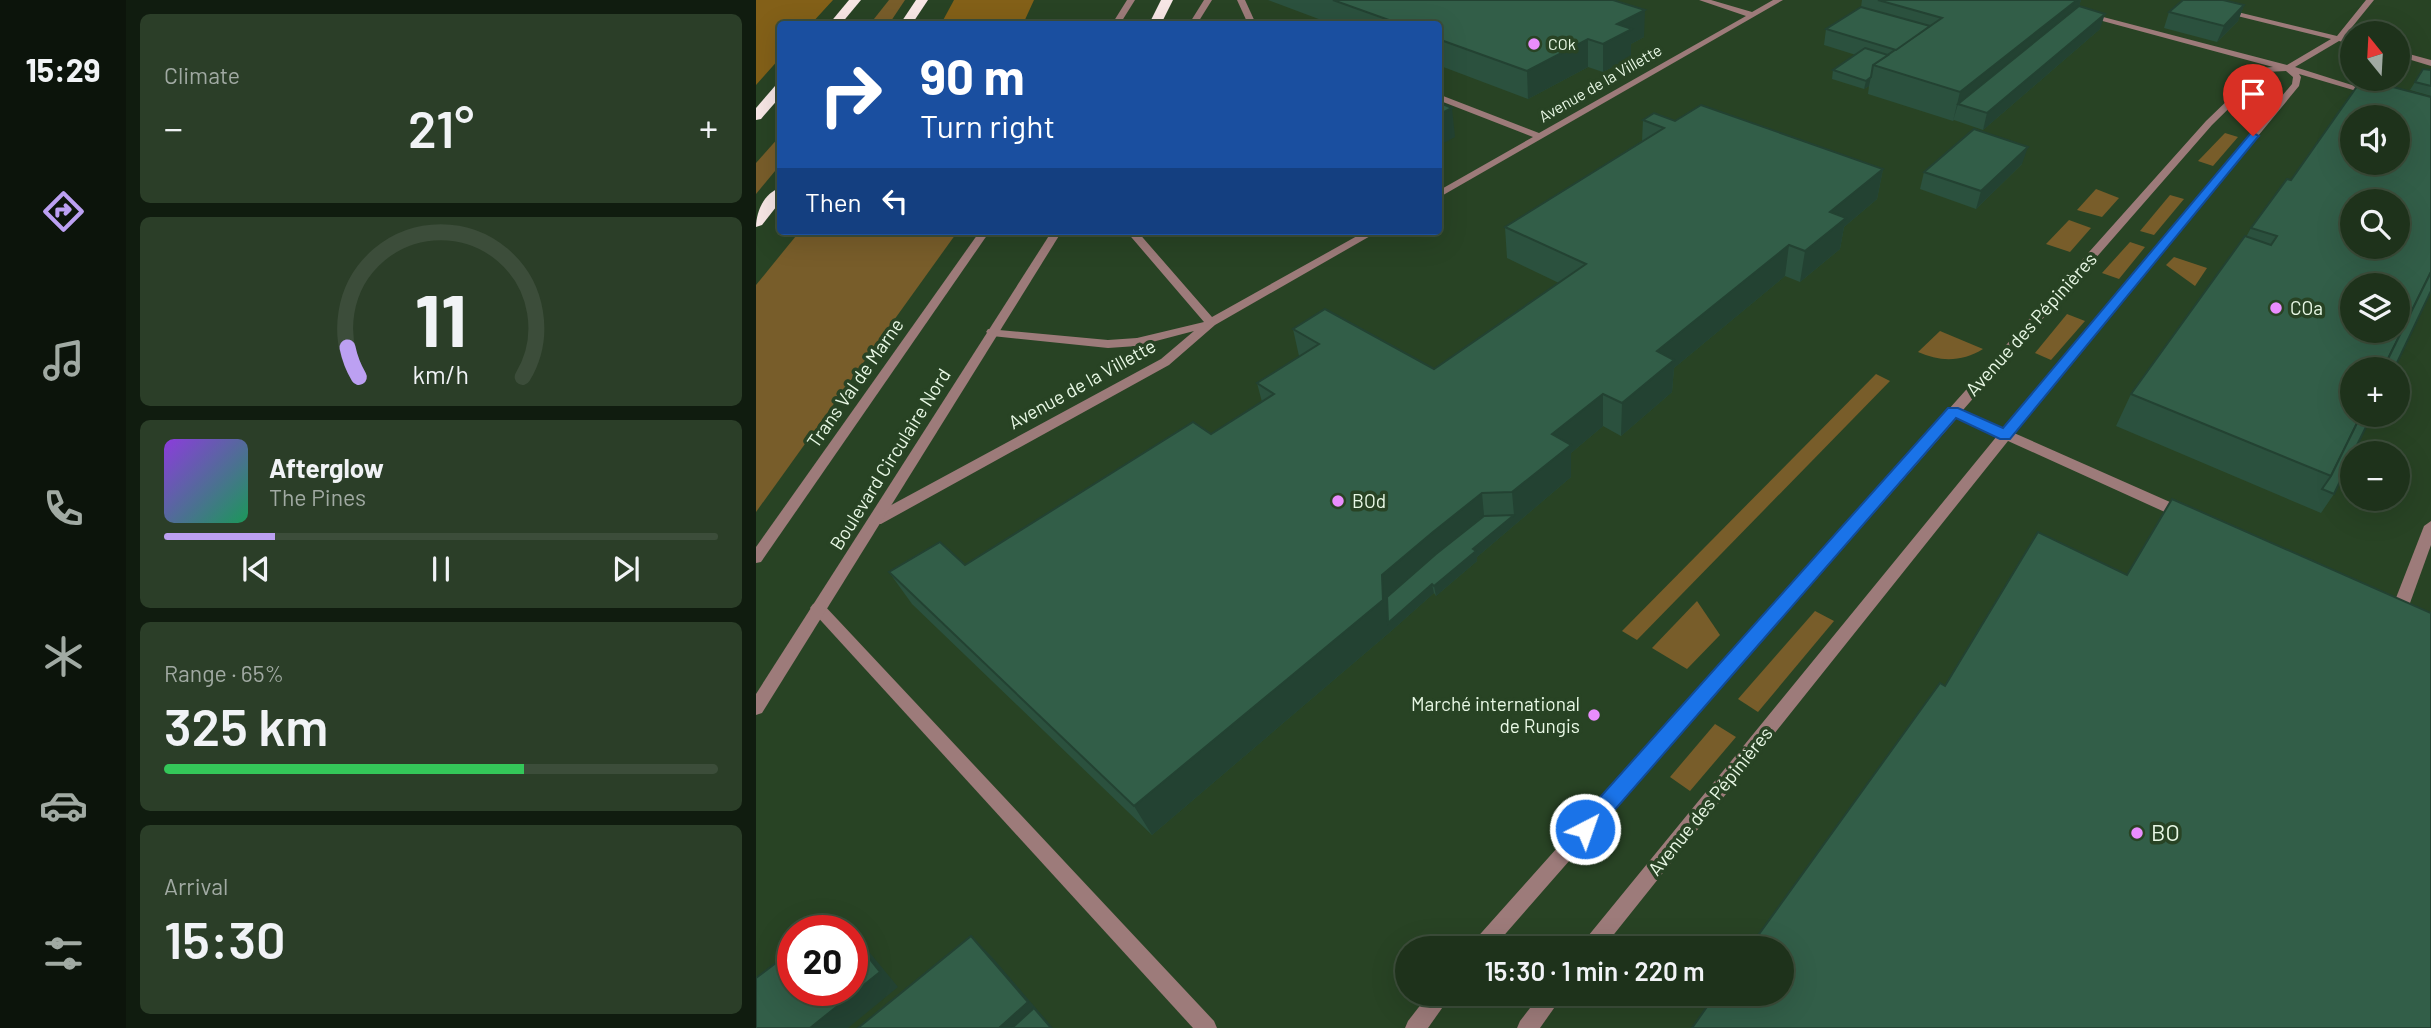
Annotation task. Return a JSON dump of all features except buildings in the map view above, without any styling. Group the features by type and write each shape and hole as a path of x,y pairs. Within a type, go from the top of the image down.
{"highway":[{"path":"838,21 855,0"},
{"path":"908,21 922,0"},
{"path":"1156,21 1167,0"},
{"path":"756,116 777,92"},
{"path":"756,222 777,197"}],"street":[{"path":"1118,21 1131,0"},
{"path":"1195,21 1208,0"},
{"path":"1241,0 1251,21"},
{"path":"1703,0 1752,15"},
{"name":"Avenue de la Villette","path":"1442,193 1779,0"},
{"name":"Avenue des Pépinières","path":"1492,936 2209,123 2264,70 2288,68 2339,38 2370,0"},
{"path":"2208,6 2339,38"},
{"path":"2083,13 2288,68 2378,97"},
{"path":"2410,57 2431,63"},
{"name":"Avenue des Pépinières","path":"1601,936 2005,435 2296,84 2297,78 2288,68"},
{"path":"1442,99 1541,137"},
{"name":"Trans Val de Marne","path":"756,558 982,235"},
{"name":"Boulevard Circulaire Nord","path":"756,708 1054,235"},
{"path":"992,332 1108,344 1137,342 1211,323 1135,235"},
{"name":"Avenue de la Villette","path":"876,520 1165,362 1211,323 1367,235"},
{"path":"1953,411 2198,521"},
{"path":"2402,603 2431,526"},
{"path":"818,608 1207,1028"},
{"path":"1415,1028 1432,1006"},
{"path":"1527,1028 1544,1006"}],"shaded area":[{"path":"756,0 833,0 814,21 777,21 777,61 756,85"},
{"path":"889,0 905,0 891,21 872,21"},
{"path":"954,0 1034,0 1024,21 943,21"},
{"path":"2225,133 2238,137 2213,166 2198,161"},
{"path":"777,139 777,169 756,194 756,163"},
{"path":"2096,189 2119,198 2102,217 2077,210"},
{"path":"2170,195 2184,199 2154,235 2140,231"},
{"path":"2069,220 2091,228 2070,252 2046,244"},
{"path":"797,235 955,235 756,512 756,285"},
{"path":"2130,242 2145,247 2119,279 2102,273"},
{"path":"2174,257 2207,268 2195,286 2166,265"},
{"path":"2067,314 2085,321 2051,360 2035,353"},
{"path":"1940,331 1983,349 1951,359 1934,358 1918,352"},
{"path":"1876,374 1890,381 1637,640 1622,631"},
{"path":"1697,601 1720,635 1687,669 1652,648"},
{"path":"1815,611 1834,621 1758,712 1738,699"},
{"path":"1715,724 1736,737 1690,791 1670,777"}],"place":[{"name":"COk","path":"1534,44"},
{"name":"COa","path":"2276,308"},
{"name":"BOd","path":"1338,501"},
{"name":"Marché international de Rungis","path":"1594,715"},
{"name":"BO","path":"2137,833"}],"route":[{"path":"1585,829 1953,411 2005,435 2253,136"}]}
